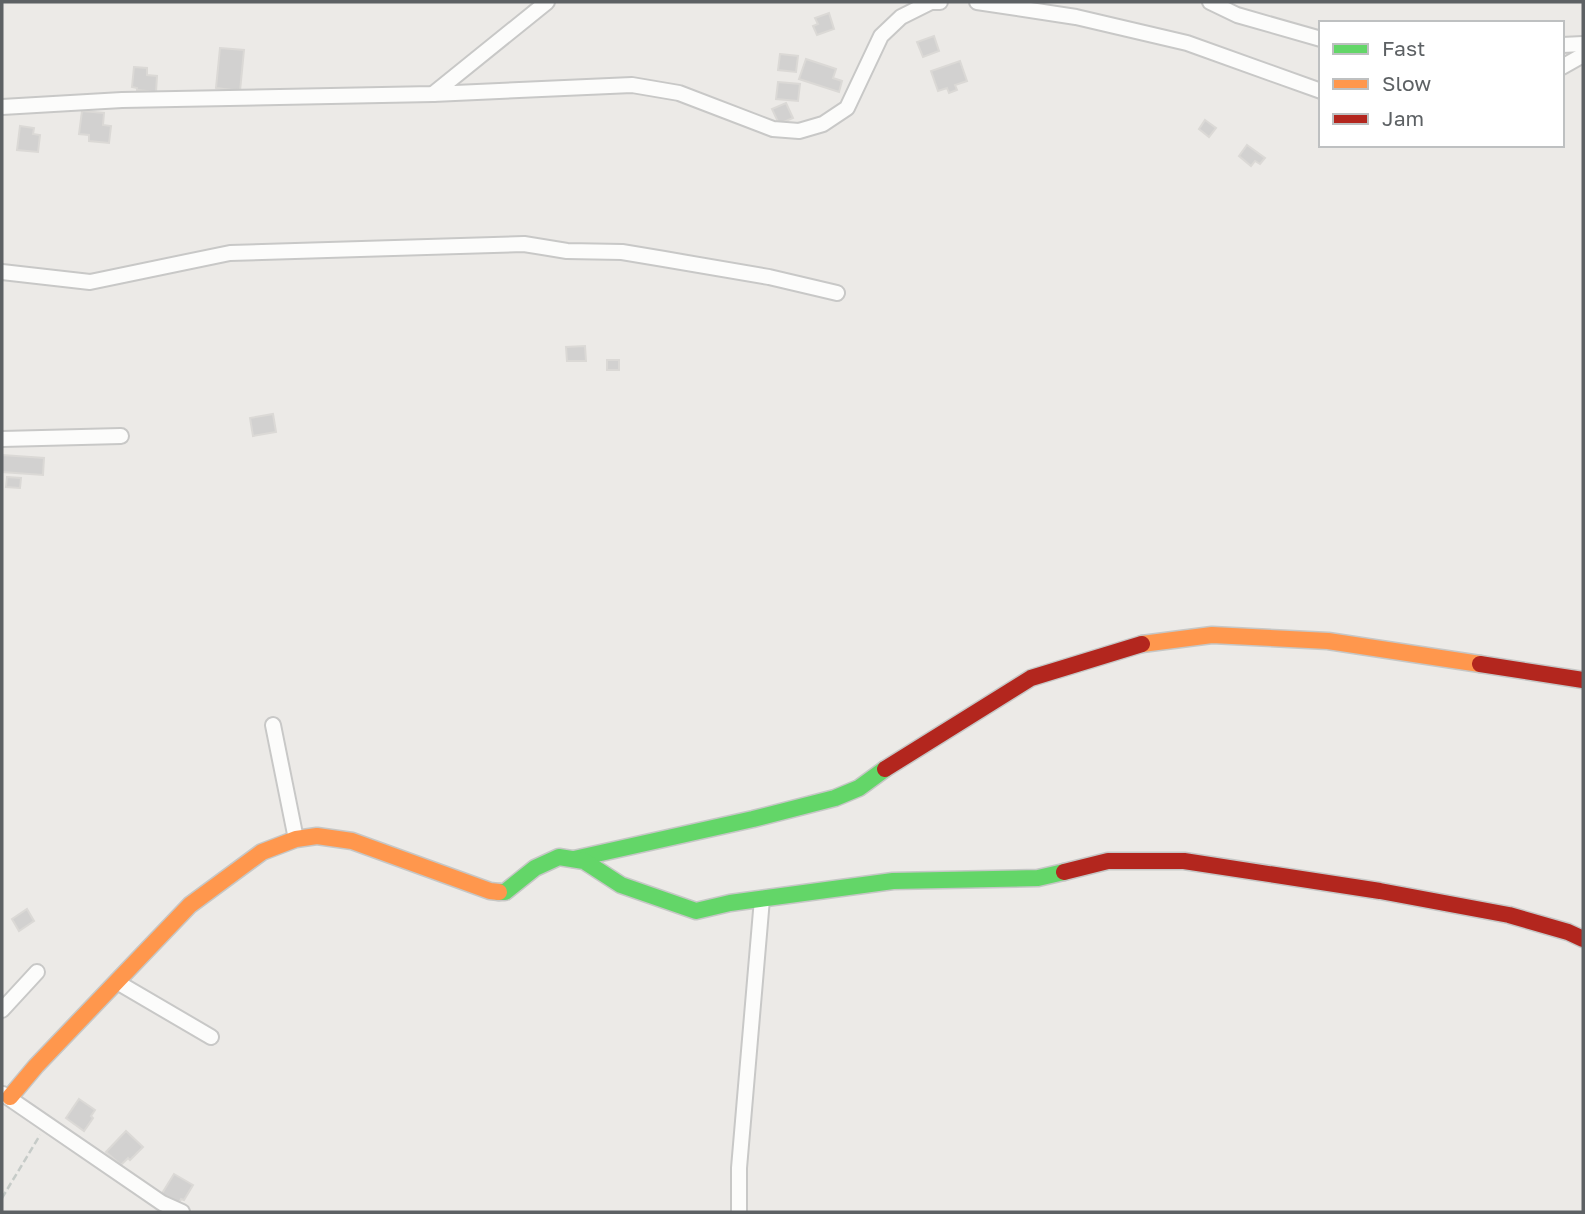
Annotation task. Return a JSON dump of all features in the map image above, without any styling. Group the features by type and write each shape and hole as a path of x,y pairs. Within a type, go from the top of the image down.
{"street":[{"path":"433,94 547,2"},
{"path":"2,107 122,100 433,94 632,85 679,93 773,130 799,131 823,124 847,108 881,36 901,17 931,2 940,2"},
{"path":"977,2 1076,17 1186,43 1319,90"},
{"path":"1210,2 1237,15 1319,37"},
{"path":"1564,46 1583,44"},
{"path":"1564,66 1583,55"},
{"path":"2,272 90,282 230,253 524,244 567,251 622,252 664,258 837,293"},
{"path":"2,439 121,436"},
{"path":"573,859 835,798 859,788 901,758 1031,678 1135,645 1212,635 1328,641 1583,680"},
{"path":"273,725 296,839"},
{"path":"182,1212 162,1203 6,1095 190,905 262,852 296,839 317,836 352,841 490,891 505,892 535,868 559,857 573,859 584,861 621,885 696,911 893,881 1038,878 1108,861 1184,861 1380,891 1508,915 1583,939"},
{"path":"739,1212 739,1168 762,899"},
{"path":"2,1010 37,972"},
{"path":"117,982 211,1037"}],"path":[{"path":"2,1198 47,1123"}],"building":[{"path":"829,13 834,29 817,35 813,26 818,24 815,18"},
{"path":"934,36 939,51 923,57 917,42"},
{"path":"220,48 244,50 240,91 216,88"},
{"path":"780,54 798,56 796,72 778,70"},
{"path":"806,59 836,69 833,78 842,81 839,92 799,79"},
{"path":"960,61 967,81 955,85 957,90 949,93 947,88 938,91 931,71"},
{"path":"134,67 147,68 147,75 157,76 156,92 132,87"},
{"path":"778,82 800,84 798,101 776,99"},
{"path":"786,103 793,118 779,124 772,109"},
{"path":"82,111 104,113 103,125 111,126 109,143 89,141 89,135 79,134"},
{"path":"1205,120 1216,128 1209,137 1199,129"},
{"path":"20,126 34,128 33,134 40,135 38,152 17,150"},
{"path":"1247,145 1265,158 1260,164 1255,161 1251,166 1239,156"},
{"path":"585,346 586,361 567,361 566,347"},
{"path":"607,360 619,360 619,370 607,370"},
{"path":"273,414 276,432 253,436 250,418"},
{"path":"2,455 44,458 43,475 2,472"},
{"path":"7,477 21,478 20,488 6,487"},
{"path":"27,909 34,921 19,931 12,919"},
{"path":"79,1099 95,1110 84,1131 66,1118"},
{"path":"126,1131 143,1147 121,1165 106,1152"},
{"path":"174,1174 193,1185 178,1205 161,1195"}],"traffic: fast":[{"path":"574,859 835,798 859,788 885,769"},
{"path":"499,892 505,892 535,868 559,857 584,861 621,885 696,911 730,903 893,881 1038,878 1064,872"}],"traffic: slow":[{"path":"1142,644 1212,635 1328,641 1480,664"},
{"path":"10,1097 36,1066 190,905 262,852 296,839 317,836 352,841 499,892"}],"traffic: jam":[{"path":"885,769 1031,678 1142,644"},
{"path":"1480,664 1583,680"},
{"path":"1064,872 1108,861 1184,861 1380,891 1509,915 1583,939"}]}
